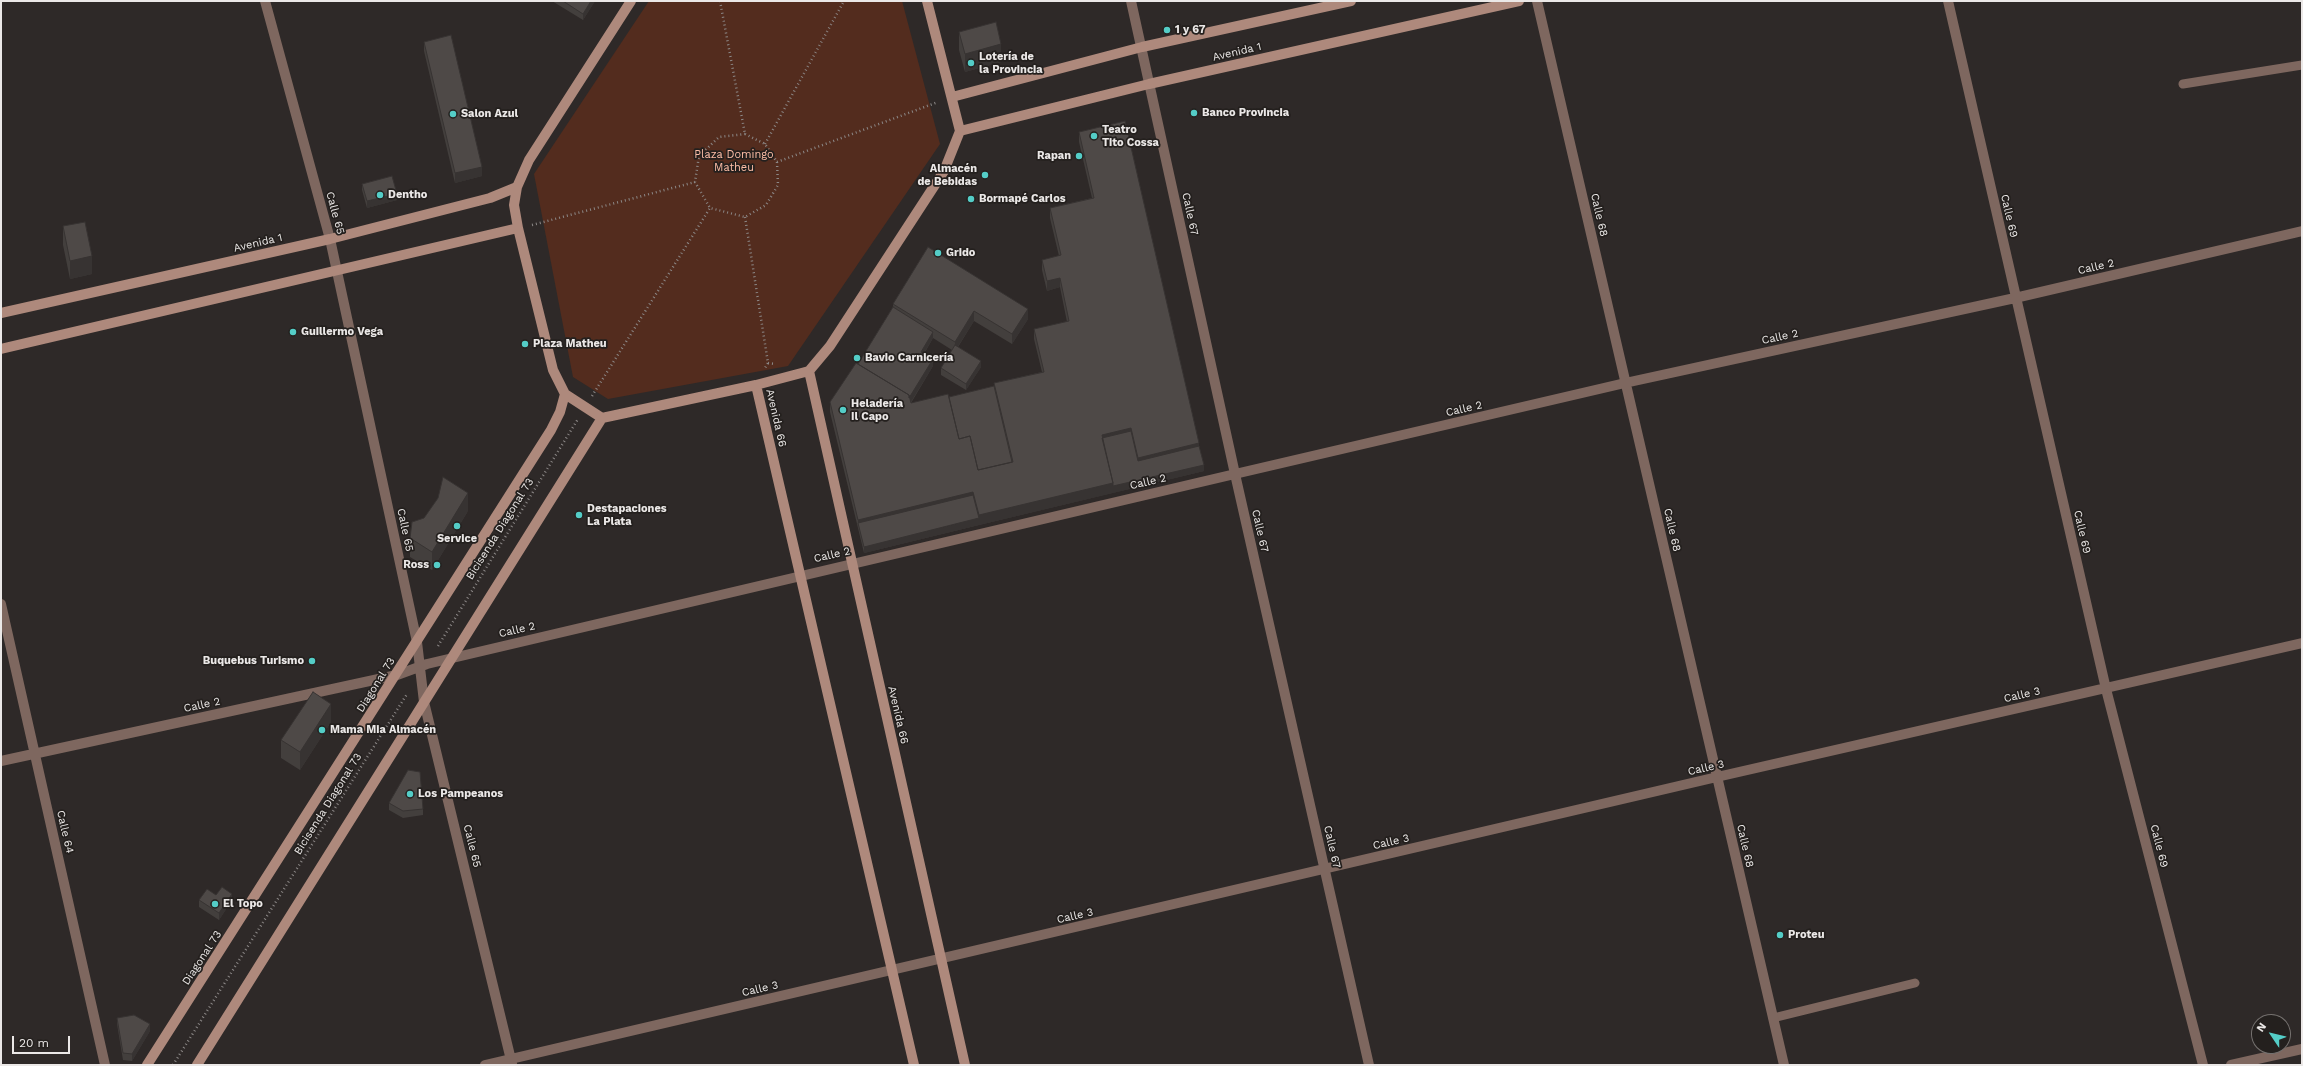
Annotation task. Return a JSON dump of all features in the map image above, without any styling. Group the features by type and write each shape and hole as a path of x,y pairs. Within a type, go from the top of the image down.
{"main road":[{"path":"631,1 529,160 517,187 514,205 518,228 553,370 564,394 602,418 756,385 809,371 830,346 944,170 960,131 927,1"},
{"path":"952,97 1142,47 1351,1"},
{"name":"Avenida 1","path":"960,131 1149,84 1519,1"},
{"name":"Avenida 1","path":"1,314 330,239 490,198 517,187"},
{"path":"1,349 518,228"},
{"name":"Avenida 66","path":"809,371 965,1065"},
{"name":"Avenida 66","path":"756,385 914,1065"},
{"name":"Diagonal 73","path":"147,1065 397,675 551,430 560,412 564,394"},
{"path":"197,1065 602,418"}],"street":[{"name":"Calle 65","path":"265,1 330,239 417,642 422,668 424,702 512,1062"},
{"name":"Calle 67","path":"1131,1 1235,474 1370,1065"},
{"name":"Calle 68","path":"1537,1 1784,1065"},
{"name":"Calle 69","path":"1948,1 2106,689 2202,1065"},
{"name":"Calle 2","path":"1,761 397,675 452,658 800,575 1625,383 2016,298 2302,231"},
{"name":"Calle 64","path":"1,604 105,1065"},
{"name":"Calle 3","path":"485,1065 512,1062 941,959 1717,777 2302,643"},
{"path":"2231,1065 2302,1049"}],"lane":[{"path":"2183,84 2302,65"},
{"path":"1773,1018 1915,983"}],"path":[{"path":"720,1 745,134"},
{"path":"765,144 844,1"},
{"path":"777,162 952,97"},
{"path":"745,134 765,144 777,162 778,185 766,205 745,217 710,208 695,182 699,156 718,137 745,134"},
{"path":"518,228 695,182"},
{"name":"Bicisenda Diagonal 73","path":"172,1065 710,208"},
{"path":"745,217 768,363 756,385"}],"green space":[{"name":"Plaza Domingo Matheu","path":"649,1 902,1 940,144 788,366 608,399 573,377 534,174"}],"building":[{"path":"563,1 591,1 583,14"},
{"path":"996,22 1001,44 965,54 959,32"},
{"name":"Salon Azul","path":"451,35 482,167 455,173 424,42"},
{"path":"1125,121 1199,443 1138,458 1131,428 1102,435 1113,483 979,515 973,492 858,520 830,402 856,363 909,395 911,403 948,394 959,439 970,436 978,470 1013,462 994,383 1044,372 1034,329 1069,321 1060,278 1047,281 1042,260 1061,255 1050,208 1094,198 1079,132"},
{"name":"Dentho","path":"392,176 397,194 367,201 362,184"},
{"path":"85,222 92,256 70,261 63,226"},
{"path":"928,247 1028,309 1012,334 974,311 955,342 893,304"},
{"path":"893,307 933,332 921,352 933,359 909,398 909,395 858,364"},
{"path":"955,345 981,361 966,384 941,368"},
{"path":"994,386 1012,462 978,470 970,436 959,439 949,397"},
{"path":"1131,431 1138,461 1199,446 1204,465 1113,486 1102,438"},
{"path":"443,477 468,493 432,552 410,538 412,522 424,518 438,498"},
{"path":"973,495 979,518 864,547 858,523"},
{"path":"313,692 331,704 300,752 281,740"},
{"name":"Los Pampeanos","path":"408,770 420,772 423,809 403,811 389,803"},
{"path":"222,887 232,894 219,913 199,900 207,889 216,895"},
{"path":"134,1015 150,1024 132,1054 123,1053 117,1018"}],"place":[{"name":"1 y 67","path":"1167,30"},
{"name":"Lotería de la Provincia","path":"971,63"},
{"name":"Banco Provincia","path":"1194,113"},
{"name":"Salon Azul","path":"453,114"},
{"name":"Teatro Tito Cossa","path":"1094,136"},
{"name":"Rapan","path":"1079,156"},
{"name":"Almacén de Bebidas","path":"985,175"},
{"name":"Dentho","path":"380,195"},
{"name":"Bormapé Carlos","path":"971,199"},
{"name":"Grido","path":"938,253"},
{"name":"Guillermo Vega","path":"293,332"},
{"name":"Plaza Matheu","path":"525,344"},
{"name":"Bavio Carnicería","path":"857,358"},
{"name":"Heladería Il Capo","path":"843,410"},
{"name":"Destapaciones La Plata","path":"579,515"},
{"name":"Service","path":"457,526"},
{"name":"Ross","path":"437,565"},
{"name":"Buquebus Turismo","path":"312,661"},
{"name":"Mama Mia Almacén","path":"322,730"},
{"name":"Los Pampeanos","path":"410,794"},
{"name":"El Topo","path":"215,904"},
{"name":"Proteu","path":"1780,935"}]}
